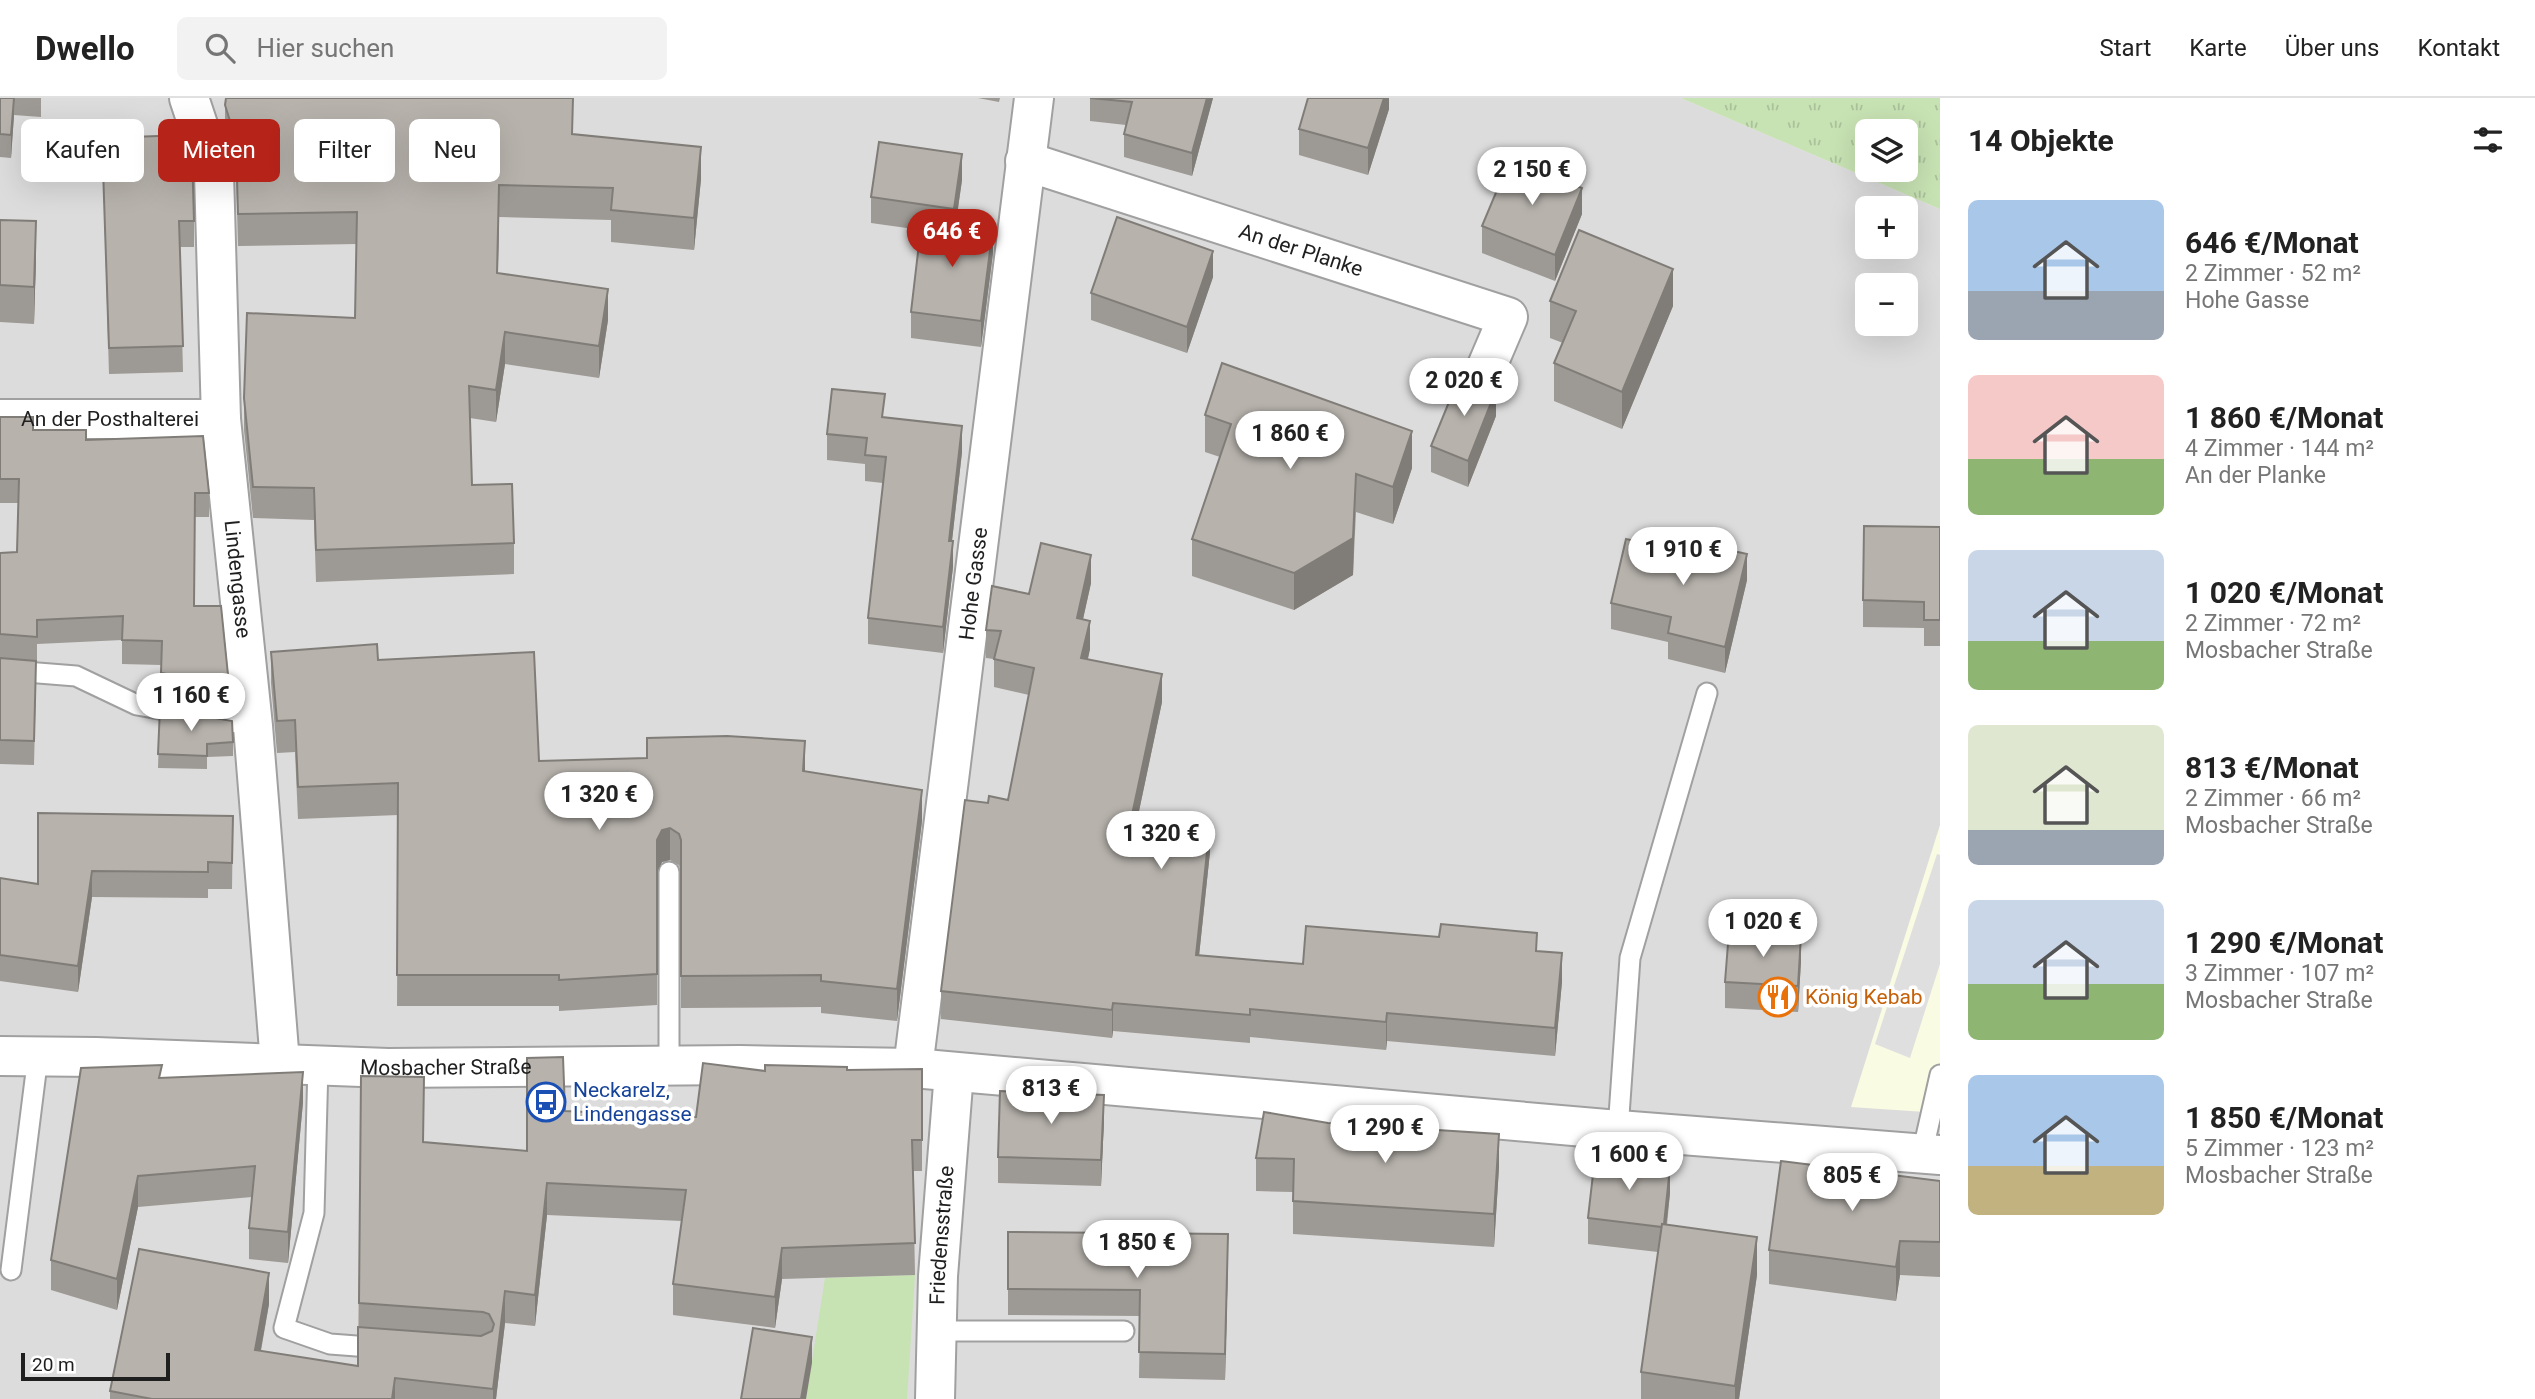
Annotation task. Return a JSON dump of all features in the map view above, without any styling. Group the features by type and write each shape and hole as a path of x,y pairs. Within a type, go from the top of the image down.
{"street":[{"name":"Lindengasse","path":"189,98 214,173 221,419 253,726 279,1063"},
{"name":"Hohe Gasse","path":"913,1069 1034,98"},
{"name":"An der Planke","path":"1025,161 1508,317 1479,385"},
{"name":"An der Posthalterei","path":"0,419 221,419"},
{"name":"Mosbacher Straße","path":"0,1056 427,1068 669,1065 913,1069 1618,1130 1931,1154"},
{"name":"Friedensstraße","path":"935,1399 938,1276 954,1072"}],"lane":[{"path":"0,670 76,676 137,705 253,726"},
{"path":"1618,1130 1630,958 1707,693"},
{"path":"669,872 669,1065"},
{"path":"11,1270 38,1056"},
{"path":"318,1065 314,1213 284,1328 330,1344 399,1349"},
{"path":"1931,1154 1940,1075"},
{"path":"936,1331 1124,1331"}],"shaded area":[{"path":"0,98 1681,98 1855,173 1855,182 1877,182 1910,196 1855,196 1855,259 1918,259 1918,200 1940,209 1940,1399 0,1399"},
{"path":"1940,825 1940,1113 1851,1107"},
{"path":"1937,854 1940,855 1940,964 1910,1058 1875,1044"}],"green space":[{"path":"1681,98 1940,98 1940,209 1918,200 1918,196 1910,196 1877,182 1918,182 1918,119 1855,119 1855,173"},
{"path":"915,1275 907,1399 806,1399 825,1278"}],"building":[{"path":"0,98 14,98 11,135 0,134"},
{"path":"226,98 573,98 572,134 701,147 694,218 611,210 613,188 499,185 497,273 608,289 599,346 505,332 496,390 469,386 472,485 512,484 514,543 316,550 314,488 253,487 244,398 247,313 355,318 357,212 238,214 237,182 280,182 280,119 229,119 225,105"},
{"path":"1090,98 1207,98 1192,153 1124,134 1132,102"},
{"path":"1308,98 1384,98 1368,148 1299,129"},
{"path":"158,136 158,182 193,182 194,221 179,221 183,346 109,348 103,182 144,182 144,137"},
{"path":"879,142 962,154 954,209 871,197"},
{"path":"1510,159 1582,188 1555,255 1482,226"},
{"path":"1117,217 1213,251 1187,327 1091,293"},
{"path":"922,218 993,227 981,321 911,312"},
{"path":"0,220 36,221 34,287 0,285"},
{"path":"1579,230 1673,269 1622,392 1554,363 1576,311 1550,301"},
{"path":"1222,363 1412,431 1393,487 1356,474 1353,538 1294,573 1192,539 1231,424 1205,415"},
{"path":"1460,375 1496,390 1468,461 1431,446"},
{"path":"832,389 885,394 882,417 962,426 949,541 953,541 943,627 868,618 886,457 865,455 867,438 827,434"},
{"path":"0,417 33,417 33,430 86,430 86,440 203,436 209,493 195,493 194,606 221,606 229,685 161,673 162,641 122,640 123,616 37,620 37,637 0,634 0,553 17,552 19,479 0,479"},
{"path":"1864,526 1940,527 1940,620 1924,620 1924,602 1863,600"},
{"path":"1626,539 1690,553 1693,542 1747,554 1725,647 1668,633 1671,617 1611,603"},
{"path":"1041,543 1091,555 1077,618 1090,621 1081,658 1162,674 1132,815 1210,824 1196,955 1303,964 1306,926 1439,937 1441,924 1537,933 1536,951 1562,953 1555,1028 1387,1013 1386,1022 1250,1009 1250,1015 1113,1003 1112,1010 941,991 965,800 988,803 989,796 1008,800 1034,668 994,659 1001,631 986,630 992,586 1029,594"},
{"path":"377,644 378,660 534,652 539,761 647,758 647,738 727,736 805,741 803,771 922,790 897,989 821,981 821,975 681,976 681,840 679,834 670,828 662,830 657,840 657,974 559,980 559,975 397,975 398,783 298,787 295,720 277,721 271,652"},
{"path":"0,658 36,661 34,741 0,740"},
{"path":"160,708 232,721 233,742 207,744 207,756 158,754"},
{"path":"38,813 233,816 232,863 208,862 208,872 92,871 78,966 0,955 0,878 38,884"},
{"path":"1729,931 1801,935 1798,986 1725,982"},
{"path":"563,1057 565,1111 696,1117 703,1063 765,1071 765,1065 847,1067 847,1070 922,1069 922,1140 912,1140 915,1243 782,1248 775,1297 673,1284 686,1190 547,1183 535,1295 505,1291 493,1389 395,1378 392,1399 152,1399 110,1391 139,1249 269,1273 255,1350 358,1366 358,1327 481,1336 492,1331 494,1324 489,1314 483,1312 359,1303 361,1076 424,1077 423,1142 527,1151 527,1058"},
{"path":"162,1065 159,1078 303,1072 288,1232 249,1228 255,1166 138,1176 117,1279 51,1260 81,1068"},
{"path":"1000,1091 1104,1095 1101,1160 998,1157"},
{"path":"1264,1112 1328,1123 1499,1134 1494,1214 1293,1201 1294,1159 1256,1158"},
{"path":"1595,1157 1670,1167 1662,1227 1588,1218"},
{"path":"1781,1161 1940,1181 1940,1242 1900,1241 1896,1267 1769,1250"},
{"path":"1662,1224 1757,1237 1735,1386 1641,1372"},
{"path":"1008,1232 1228,1234 1225,1354 1139,1352 1140,1290 1008,1289"},
{"path":"753,1328 812,1337 801,1399 741,1399"}],"place":[{"name":"König Kebab","path":"1778,997"},
{"name":"Neckarelz, Lindengasse","path":"546,1102"}]}
